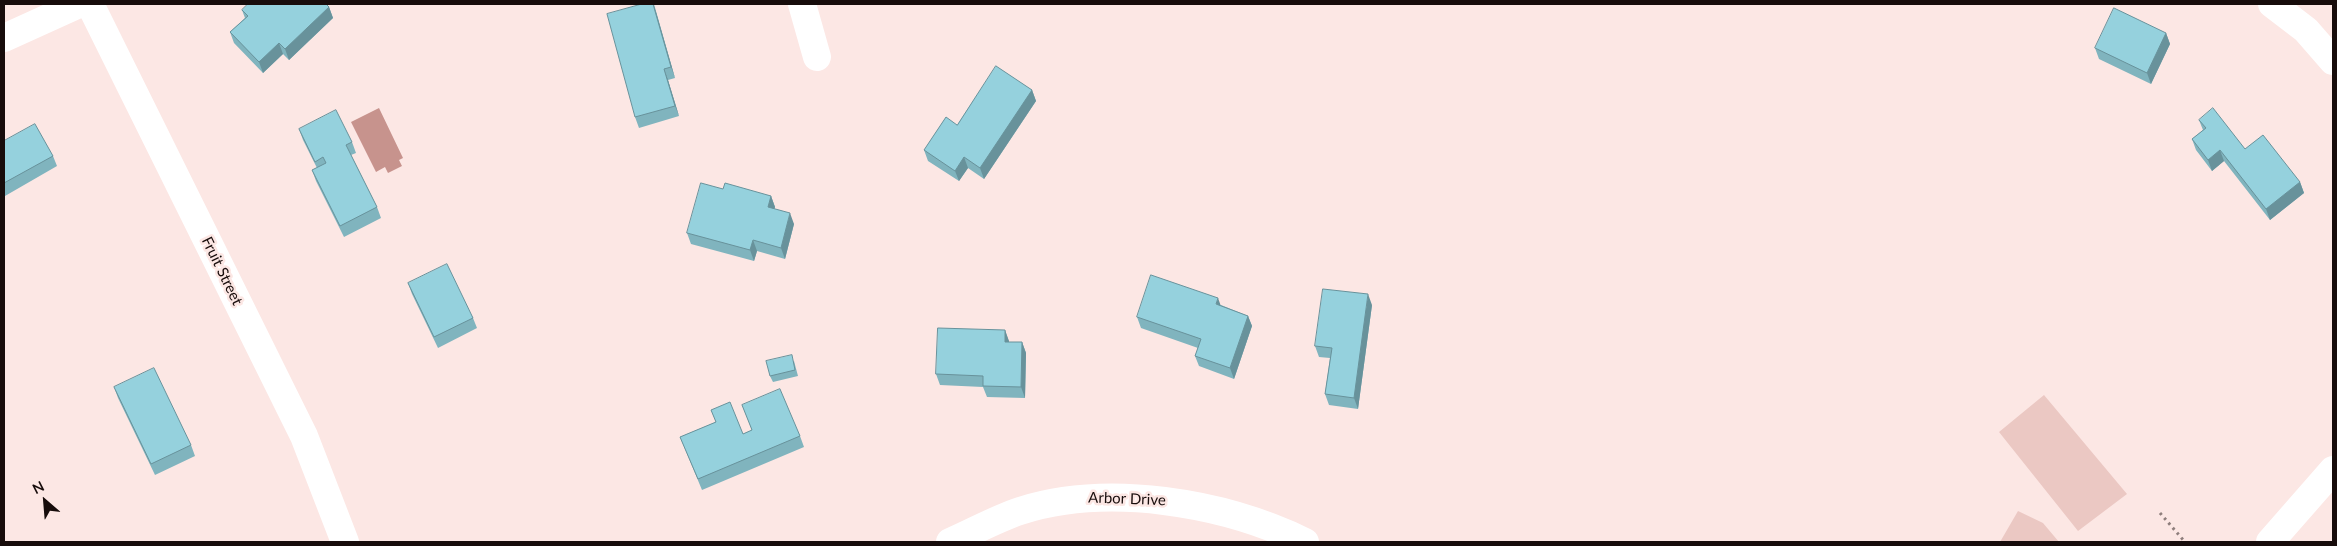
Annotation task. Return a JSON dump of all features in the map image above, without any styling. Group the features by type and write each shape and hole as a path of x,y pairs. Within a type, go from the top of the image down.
{"street":[{"path":"4,38 79,4"},
{"name":"Fruit Street","path":"90,4 304,436 345,542"},
{"path":"802,4 817,56"},
{"path":"2272,4 2306,30 2333,61"},
{"path":"2270,542 2333,470"},
{"name":"Arbor Drive","path":"950,542 1019,511 1078,498 1164,499 1241,518 1305,542"}],"path":[{"path":"2160,513 2185,542"}],"shaded area":[{"path":"379,108 403,158 399,160 402,166 388,173 385,167 376,172 351,122"},
{"path":"2044,395 2127,494 2078,531 1999,432"},
{"path":"2018,511 2043,523 2059,542 2000,542"}],"building":[{"path":"248,4 326,4 329,7 285,49 279,43 259,62 230,32 248,16 242,10"},
{"path":"642,4 653,4 671,67 664,69 675,106 635,117 607,14"},
{"path":"2114,8 2166,33 2147,73 2095,48"},
{"path":"996,66 1032,90 980,168 964,157 955,171 924,150 946,117 957,125"},
{"path":"2213,108 2245,149 2263,135 2300,182 2266,209 2220,150 2208,160 2192,139 2206,128 2199,120"},
{"path":"336,110 352,142 346,145 377,207 340,226 312,170 326,163 323,157 315,162 299,129"},
{"path":"35,124 53,156 4,183 4,141"},
{"path":"701,183 723,189 725,183 771,196 768,207 790,213 781,248 753,240 750,250 687,233"},
{"path":"447,264 473,318 434,337 408,283"},
{"path":"1151,275 1218,298 1216,304 1248,316 1230,368 1195,356 1201,339 1137,317"},
{"path":"1323,289 1368,294 1354,398 1325,394 1332,348 1315,346"},
{"path":"938,328 1005,330 1005,342 1022,342 1021,387 983,386 983,376 936,374"},
{"path":"792,355 795,370 770,376 766,361"},
{"path":"154,368 191,445 151,464 114,387"},
{"path":"780,389 800,436 698,479 680,437 716,422 711,410 730,402 743,434 752,430 742,405"}]}
